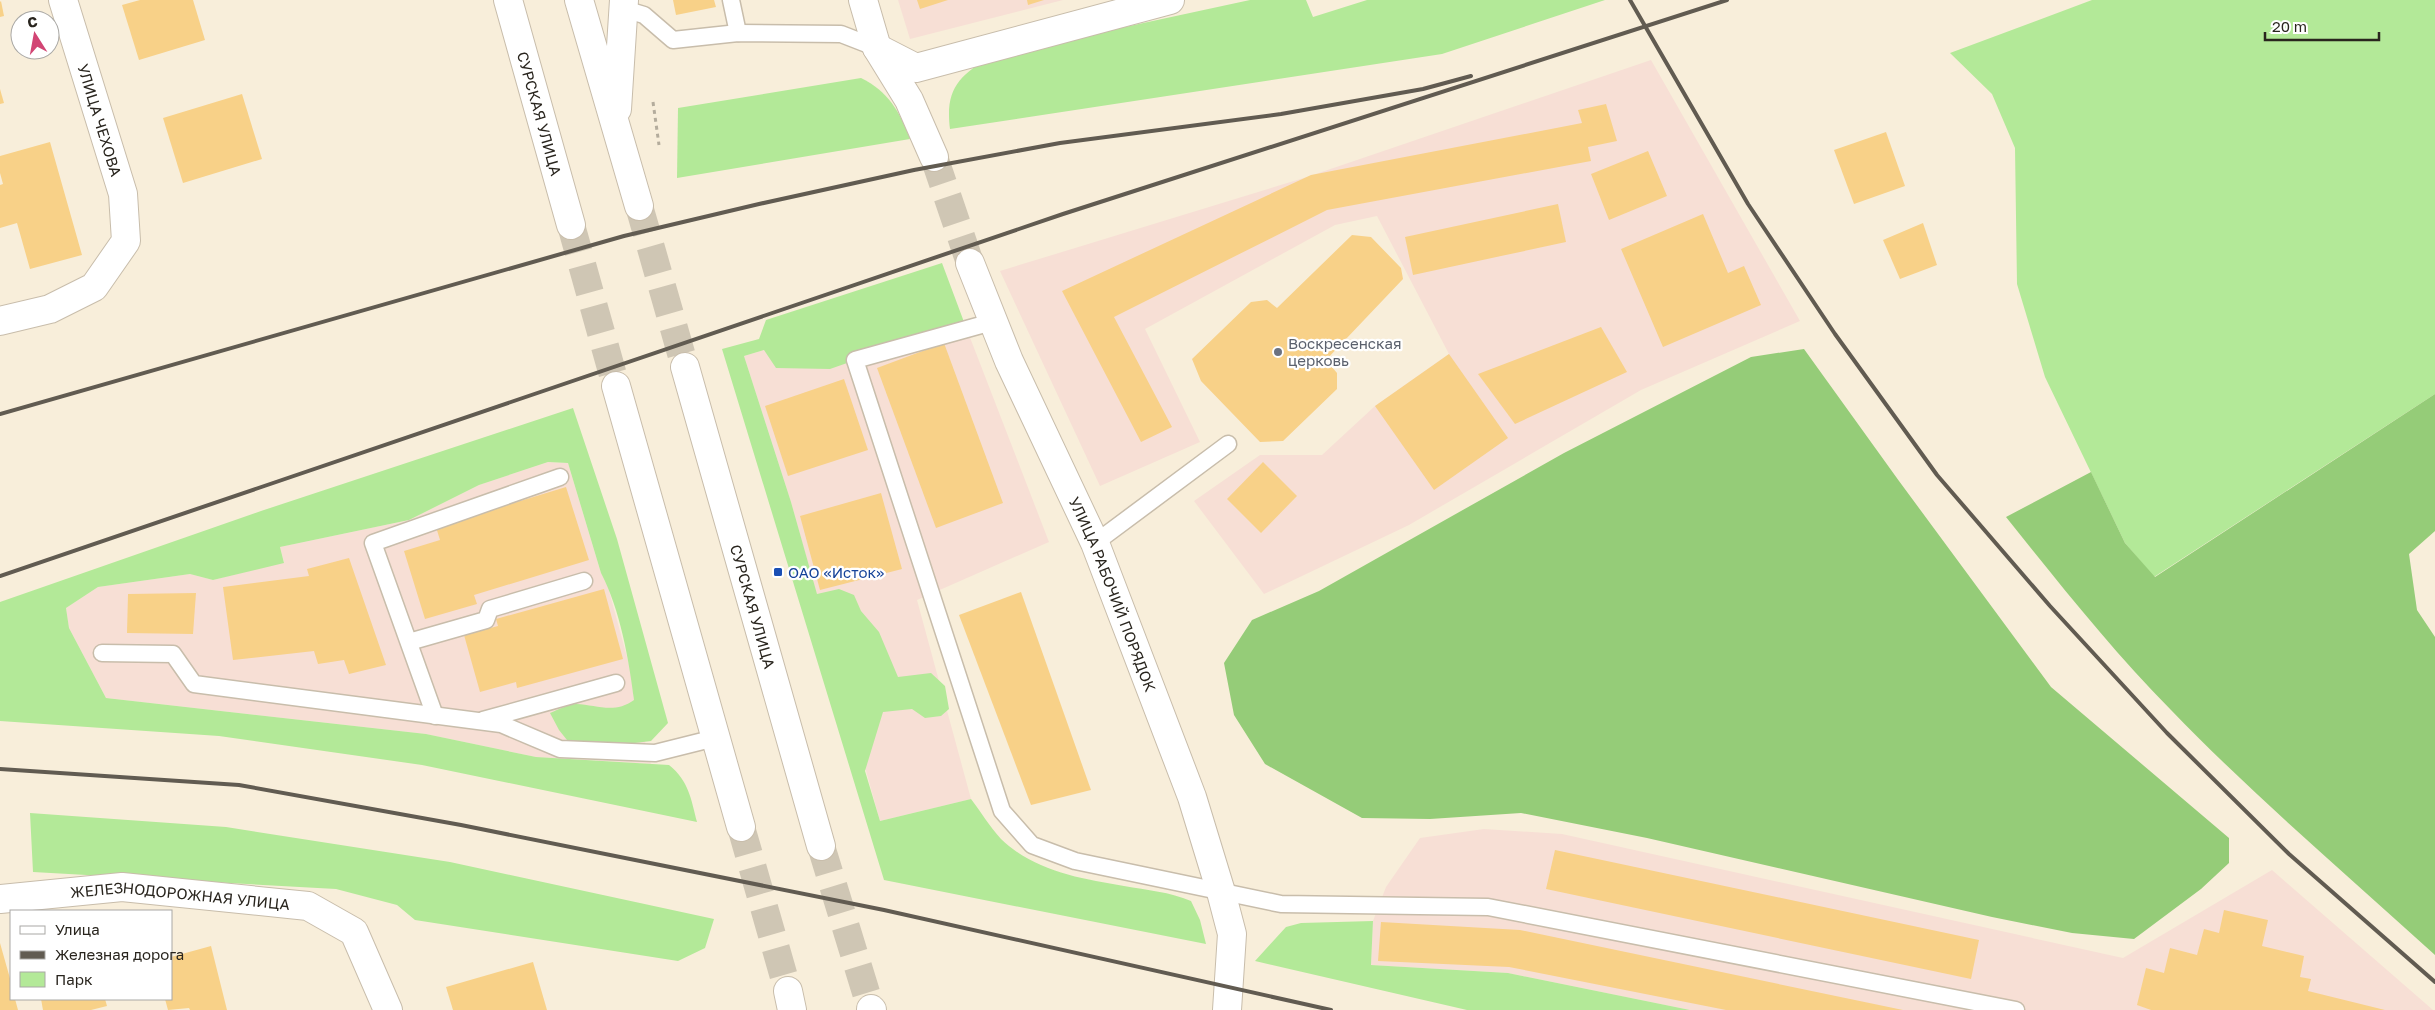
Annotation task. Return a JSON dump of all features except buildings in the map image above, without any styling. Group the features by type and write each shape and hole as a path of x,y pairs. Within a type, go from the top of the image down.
{"street":[{"name":"УЛИЦА ЧЕХОВА","path":"0,321 50,309 94,287 126,241 123,194 63,0"},
{"name":"СУРСКАЯ УЛИЦА","path":"508,0 571,225"},
{"path":"579,0 639,206"},
{"path":"863,0 877,48 909,100 934,157"},
{"path":"877,48 916,68 1170,0"},
{"path":"616,128 624,4"},
{"name":"УЛИЦА РАБОЧИЙ ПОРЯДОК","path":"970,263 992,322 1095,543 1192,797 1232,934 1226,1010"},
{"name":"СУРСКАЯ УЛИЦА","path":"685,366 821,846"},
{"path":"616,386 741,828"},
{"name":"ЖЕЛЕЗНОДОРОЖНАЯ УЛИЦА","path":"0,899 122,887 308,906 354,932 388,1010"}],"lane":[{"path":"732,0 738,33"},
{"path":"624,4 644,14 673,40 738,33 842,34 877,48"},
{"path":"992,322 855,360 1002,811 1032,845 1075,861 1282,904 1488,906 2016,1010"},
{"path":"1095,543 1228,444"},
{"path":"435,716 373,543 560,478"},
{"path":"409,642 486,620 490,610 584,581"},
{"path":"102,653 173,654 194,684 500,724 560,749 655,753 715,738"},
{"path":"476,721 616,683"}],"path":[{"path":"653,101 660,149"}],"shaded area":[{"path":"898,0 1063,0 910,39"},
{"path":"1651,60 1800,321 1641,390 1409,525 1264,594 1194,501 1260,455 1322,455 1375,406 1449,354 1377,216 1335,225 1145,329 1200,442 1100,486 1000,271 1307,177"},
{"path":"964,322 1049,542 917,600 971,799 880,821 791,502 744,356 764,350"},
{"path":"548,462 568,463 601,573 608,587 630,668 634,700 651,764 536,757 426,734 106,698 69,628 66,608 98,587 190,574 213,580 284,562 280,547 409,520 479,485"},
{"path":"1484,829 1562,834 2123,958 2272,870 2433,1010 1690,1010 1508,973 1371,965 1373,921 1386,887 1420,838"}],"green space":[{"path":"1250,0 1306,0 1313,17 1367,0 1605,0 1442,54 950,129 950,104 952,94 957,85 970,70 991,56"},
{"path":"2092,0 2435,0 2435,394 2154,577 2125,543 2045,377 2017,284 2015,148 1992,94 1950,53"},
{"path":"861,78 879,89 892,103 910,139 677,178 678,108"},
{"path":"942,263 964,322 830,369 776,368 764,350 744,356 791,502 817,594 839,589 854,595 861,611 879,632 898,677 931,673 945,686 949,709 941,716 925,718 912,709 883,712 865,771 880,821 971,799 1001,839 1028,859 1043,866 1075,876 1167,893 1191,901 1200,920 1206,944 884,880 722,349 759,339 766,320"},
{"path":"1804,349 2051,687 2229,838 2229,863 2201,889 2134,939 2072,933 1992,917 1647,838 1521,813 1430,819 1362,818 1265,764 1234,715 1224,663 1252,620 1319,591 1564,453 1751,357"},
{"path":"2435,394 2435,531 2409,554 2417,610 2435,637 2435,955 2268,804 2171,710 2106,640 2006,517 2091,472 2125,543 2155,577"},
{"path":"573,408 617,539 668,723 651,741 611,746 567,740 550,713 573,704 613,708 620,707 634,700 618,618 608,587 601,573 568,463 548,462 479,485 409,520 280,547 284,563 213,580 190,574 98,587 66,608 69,628 106,698 426,734 536,757 669,765 685,784 691,798 697,822 422,765 219,736 0,721 0,602 261,511"},
{"path":"30,813 226,827 450,862 714,919 705,948 678,961 415,920 397,905 336,889 33,872"},
{"path":"1373,921 1371,965 1508,973 1690,1010 1467,1010 1255,961 1286,927 1301,923"}],"tunnel":[{"path":"934,157 970,263"},
{"path":"639,206 685,367"},
{"path":"571,225 616,386"},
{"path":"741,827 788,991"},
{"path":"821,846 871,1009"}],"railway":[{"path":"1630,0 1748,204 1835,334 1937,475 2050,606 2167,733 2289,854 2435,982"},
{"path":"0,576 1063,214 1727,0"},
{"path":"0,414 624,236 759,204 914,170 1060,143 1281,114 1423,89 1471,76"},
{"path":"0,769 239,785 461,825 884,910 1331,1010"}],"place":[{"name":"Воскресенская церковь","path":"1278,352"},
{"name":"ОАО «Исток»","path":"778,572"}]}
